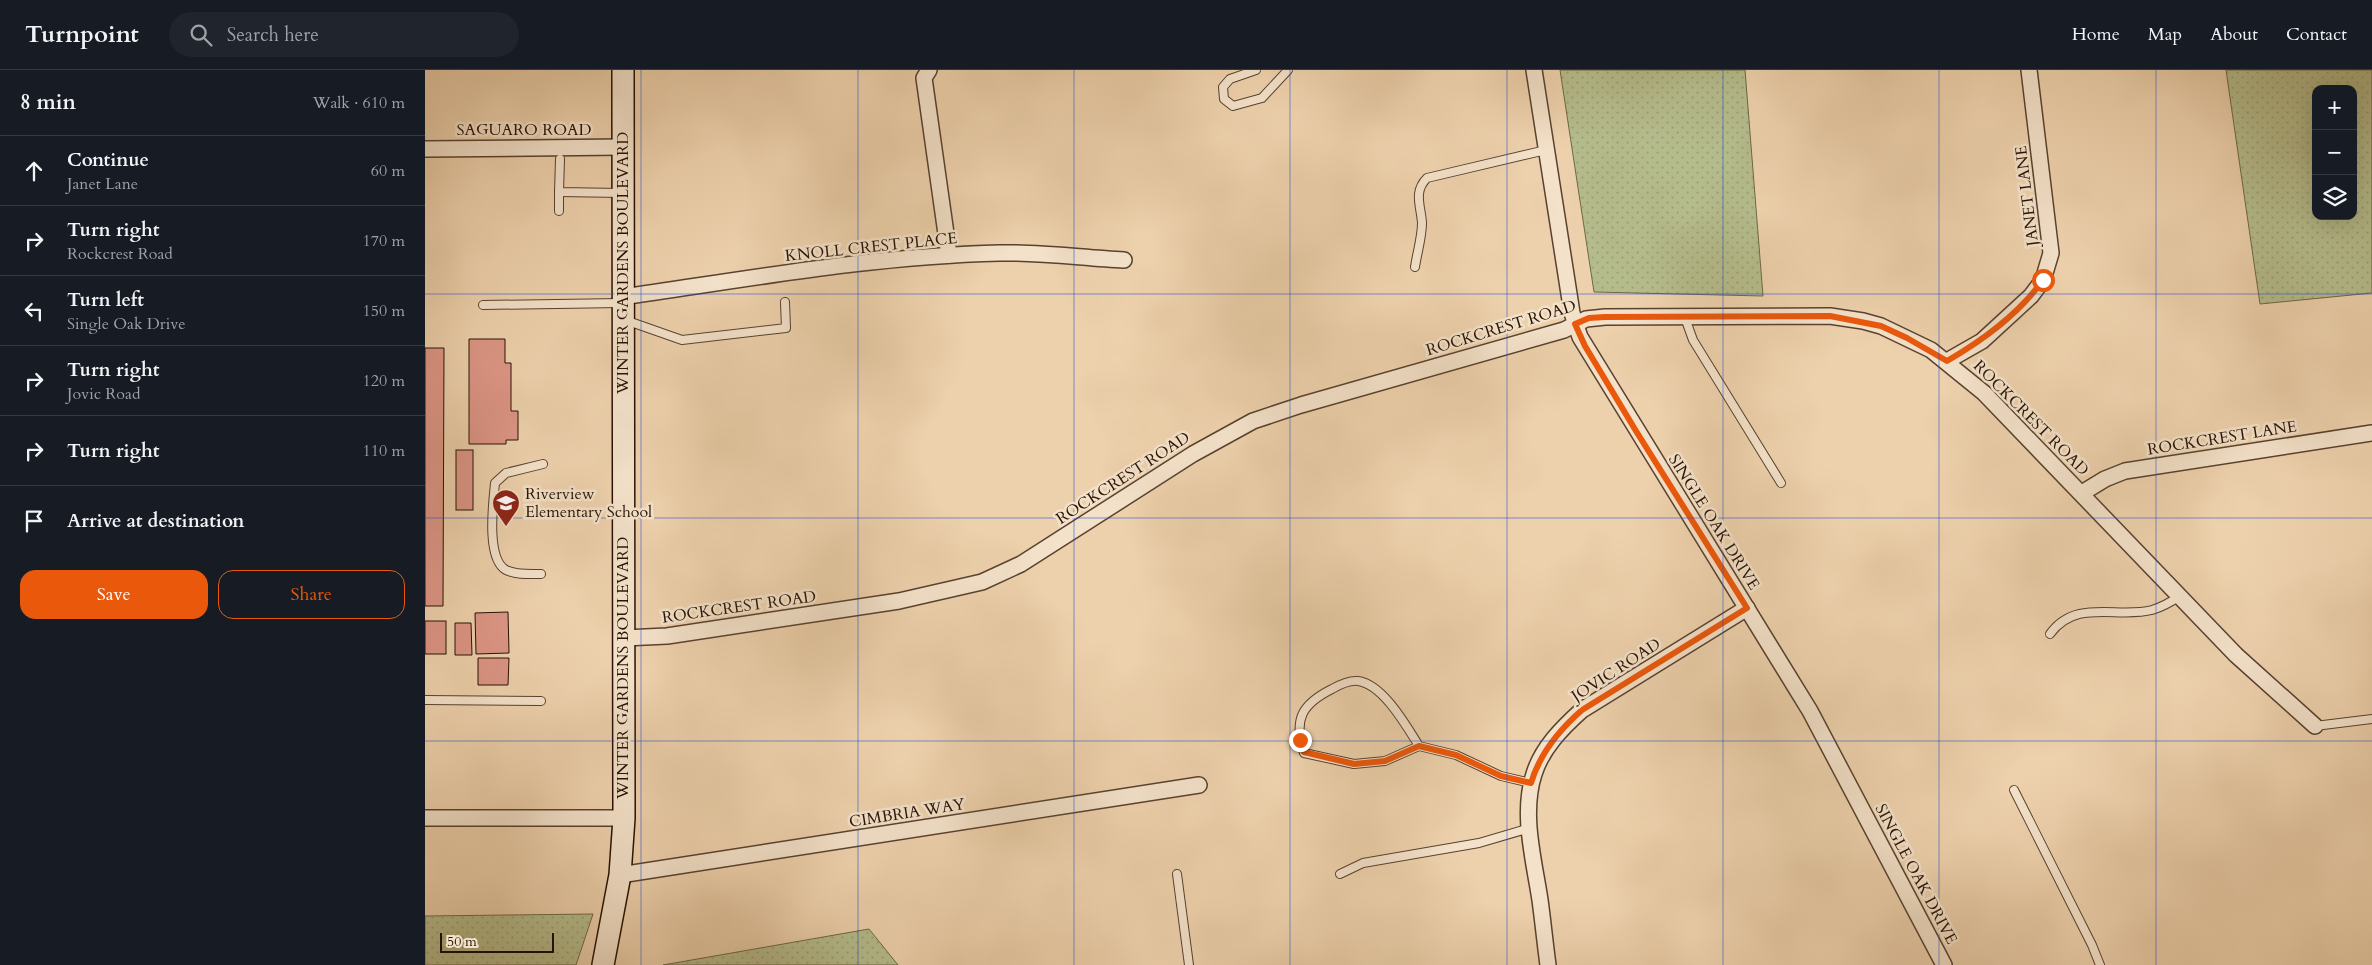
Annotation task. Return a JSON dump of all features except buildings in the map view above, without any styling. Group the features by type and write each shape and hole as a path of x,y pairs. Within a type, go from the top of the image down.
{"main road":[{"name":"WINTER GARDENS BOULEVARD","path":"603,965 621,875 624,818 623,70"}],"street":[{"path":"929,70 924,78 949,254"},
{"name":"SINGLE OAK DRIVE","path":"1534,70 1575,324 1583,342 1828,742 1944,965"},
{"name":"JANET LANE","path":"1947,361 1982,341 2031,296 2043,280 2051,252 2029,70"},
{"name":"SAGUARO ROAD","path":"425,149 623,147"},
{"name":"KNOLL CREST PLACE","path":"623,306 876,261 949,254 1003,252 1124,260"},
{"name":"ROCKCREST ROAD","path":"624,638 667,636 899,601 982,582 1021,564 1193,454 1253,421 1301,405 1564,330 1575,324 1597,317 1684,315 1830,316 1881,326 1907,338 1947,361 1984,393 2236,655 2315,726"},
{"name":"ROCKCREST LANE","path":"2082,493 2105,479 2125,471 2372,433"},
{"name":"JOVIC ROAD","path":"1548,965 1530,828 1531,783 1541,758 1563,727 1582,710 1747,608"},
{"name":"CIMBRIA WAY","path":"621,875 1199,785"},
{"path":"425,818 624,818"}],"lane":[{"path":"1256,70 1230,79 1223,87 1224,99 1233,106 1262,98 1288,70"},
{"path":"1415,267 1422,224 1418,194 1421,185 1427,178 1546,150"},
{"path":"559,211 560,159"},
{"path":"559,192 624,194"},
{"path":"483,304 623,306 682,340 786,328 785,302"},
{"path":"1684,315 1693,340 1781,483"},
{"path":"541,574 517,573 506,570 498,563 493,551 493,502 495,484 506,473 543,464"},
{"path":"2050,634 2058,622 2084,612 2151,610 2181,596"},
{"path":"1419,746 1390,702 1373,688 1358,681 1341,684 1321,694 1305,706 1299,723 1300,740 1304,752 1354,764 1385,761 1419,746 1456,755 1501,776 1531,783"},
{"path":"425,700 541,701"},
{"path":"2315,726 2372,719"},
{"path":"2014,790 2093,945 2099,965"},
{"path":"1340,874 1363,863 1479,843 1530,828"},
{"path":"1177,874 1189,965"}],"green space":[{"path":"1560,70 1745,70 1763,296 1594,292"},
{"path":"2226,70 2372,70 2372,293 2260,304"},
{"path":"593,914 576,965 425,965 425,916"},
{"path":"869,929 898,965 663,965"}],"place":[{"name":"Riverview Elementary School","path":"506,527"}],"route":[{"path":"1300,740 1304,752 1313,756 1354,764 1385,761 1419,746 1456,755 1501,776 1531,783 1541,758 1551,743 1563,727 1582,710 1747,608 1636,431 1585,346 1575,324 1589,318 1605,317 1684,315 1830,316 1881,326 1931,350 1947,361 1982,341 2031,296 2043,280"}]}
